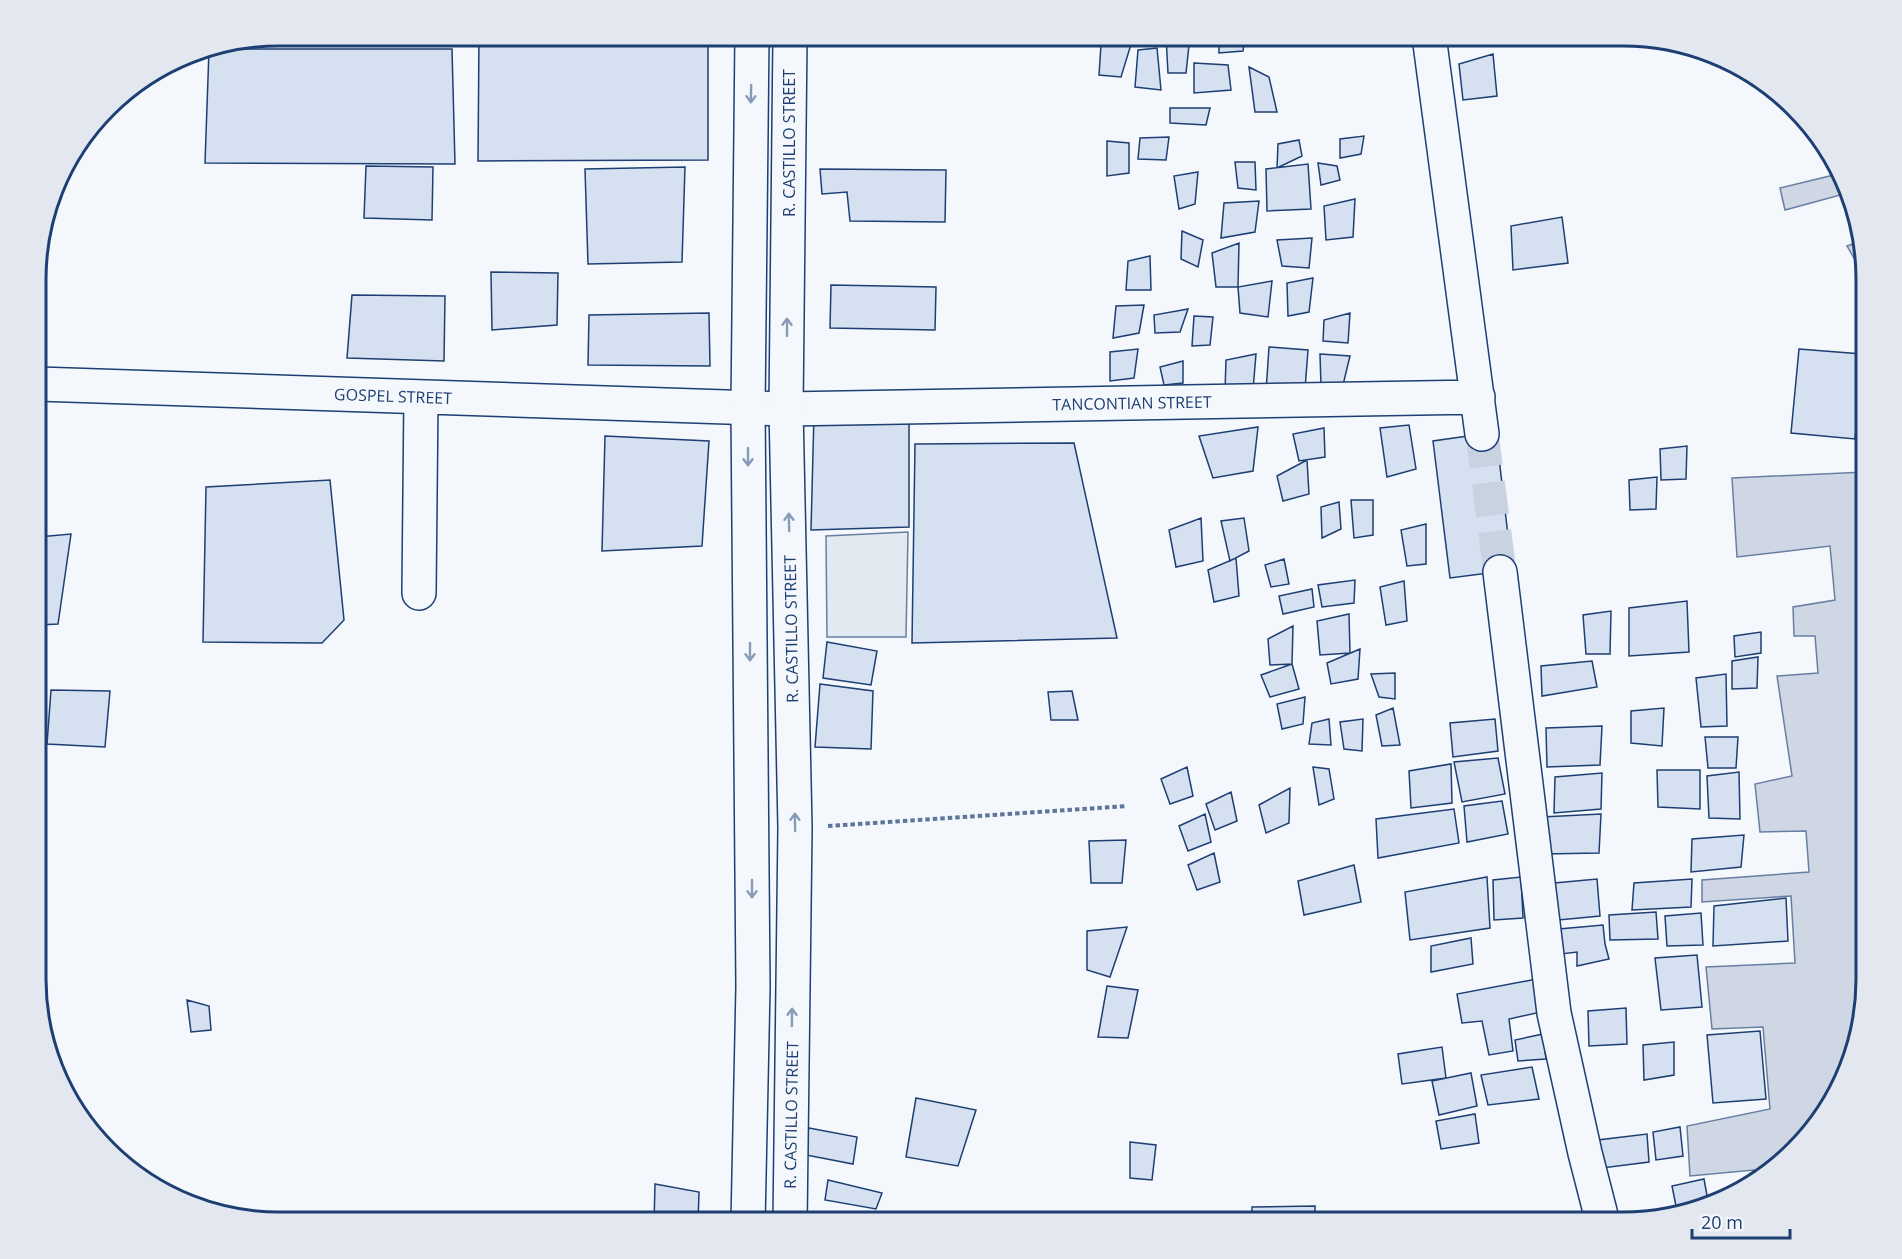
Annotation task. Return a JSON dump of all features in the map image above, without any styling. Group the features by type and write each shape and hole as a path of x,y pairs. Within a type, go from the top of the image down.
{"street":[{"path":"1430,46 1482,434"},
{"path":"748,1212 753,975 748,409 752,47 790,49"},
{"name":"R. CASTILLO STREET","path":"790,49 786,409 795,828 790,1212"},
{"path":"750,237 789,238"},
{"name":"GOSPEL STREET","path":"46,384 748,409"},
{"path":"419,593 422,397"},
{"name":"TANCONTIAN STREET","path":"748,409 1478,397"},
{"path":"1500,572 1554,1013 1600,1212"}],"path":[{"path":"795,828 1127,806"}],"shaded area":[{"path":"1830,176 1840,195 1785,210 1780,188"},
{"path":"1853,244 1855,259 1847,246"},
{"path":"1856,472 1856,979 1854,1010 1848,1040 1838,1069 1816,1109 1798,1133 1776,1155 1754,1171 1690,1176 1687,1126 1770,1109 1763,1027 1712,1029 1706,967 1795,963 1791,896 1702,902 1702,880 1809,872 1806,831 1760,832 1755,784 1792,776 1777,676 1818,673 1815,636 1794,636 1793,607 1835,600 1830,546 1737,557 1732,478"},
{"path":"908,532 906,637 827,637 826,536"}],"building":[{"path":"479,46 708,46 708,160 478,161"},
{"path":"1101,46 1130,46 1121,77 1099,75"},
{"path":"1166,46 1189,46 1186,73 1168,73"},
{"path":"1219,46 1244,46 1243,51 1219,53"},
{"path":"1157,48 1161,90 1135,87 1138,50"},
{"path":"244,49 452,49 455,164 205,163 209,58"},
{"path":"1493,54 1497,96 1463,100 1459,64"},
{"path":"1194,63 1228,65 1231,90 1194,93"},
{"path":"1249,67 1269,77 1277,112 1255,112"},
{"path":"1170,108 1210,108 1206,125 1170,123"},
{"path":"1364,136 1361,154 1340,158 1340,139"},
{"path":"1169,137 1166,160 1138,159 1140,138"},
{"path":"1299,140 1302,156 1277,168 1278,144"},
{"path":"1107,141 1129,143 1129,173 1107,176"},
{"path":"1235,162 1255,162 1256,190 1238,188"},
{"path":"1318,163 1337,166 1340,180 1321,185"},
{"path":"1308,164 1311,209 1267,211 1266,169"},
{"path":"366,166 433,167 432,220 364,218"},
{"path":"685,167 682,262 588,264 585,169"},
{"path":"820,169 946,170 945,222 850,221 847,192 822,194"},
{"path":"1198,172 1195,204 1179,209 1174,176"},
{"path":"1355,199 1353,237 1326,240 1324,206"},
{"path":"1259,201 1255,232 1221,238 1224,203"},
{"path":"1562,217 1568,263 1513,270 1511,226"},
{"path":"1182,231 1203,240 1198,267 1181,259"},
{"path":"1312,238 1309,268 1282,266 1277,240"},
{"path":"1239,243 1238,287 1216,287 1212,253"},
{"path":"1150,256 1151,290 1126,290 1128,261"},
{"path":"491,272 558,273 557,325 492,330"},
{"path":"1313,278 1309,312 1288,316 1287,283"},
{"path":"1272,281 1268,317 1240,313 1238,287"},
{"path":"831,285 936,287 935,330 830,328"},
{"path":"352,295 445,296 444,361 347,358"},
{"path":"1144,305 1139,333 1113,338 1116,306"},
{"path":"1188,309 1180,332 1155,333 1154,315"},
{"path":"709,313 710,366 588,365 589,315"},
{"path":"1350,313 1348,343 1323,341 1324,320"},
{"path":"1194,316 1213,317 1210,345 1192,346"},
{"path":"1269,347 1308,350 1305,389 1266,392"},
{"path":"1138,349 1134,378 1110,381 1110,352"},
{"path":"1799,349 1856,354 1855,439 1791,433"},
{"path":"1256,354 1253,390 1225,392 1226,360"},
{"path":"1320,354 1350,356 1343,385 1321,386"},
{"path":"1183,361 1183,383 1164,385 1160,367"},
{"path":"814,414 909,414 909,527 811,530"},
{"path":"1409,425 1416,469 1387,477 1380,428"},
{"path":"1258,427 1253,471 1213,478 1199,436"},
{"path":"1324,428 1325,457 1299,461 1293,434"},
{"path":"1496,432 1512,570 1450,578 1433,441"},
{"path":"605,436 709,441 702,546 602,551"},
{"path":"1074,443 1117,638 912,643 915,444"},
{"path":"1687,446 1686,479 1661,480 1660,449"},
{"path":"1307,460 1309,494 1283,501 1277,476"},
{"path":"1657,477 1656,509 1630,510 1629,480"},
{"path":"330,480 344,620 322,643 203,642 206,487"},
{"path":"1351,500 1373,500 1373,535 1354,538"},
{"path":"1339,502 1341,529 1322,538 1321,507"},
{"path":"1201,518 1203,561 1176,567 1169,530"},
{"path":"1244,518 1249,551 1230,561 1221,521"},
{"path":"1426,524 1426,564 1407,566 1401,530"},
{"path":"71,534 58,624 46,625 46,536"},
{"path":"1236,558 1239,596 1214,602 1208,570"},
{"path":"1284,559 1289,584 1271,587 1265,565"},
{"path":"1355,580 1354,603 1322,607 1318,585"},
{"path":"1404,581 1407,621 1386,625 1380,587"},
{"path":"1312,589 1314,607 1283,614 1279,596"},
{"path":"1687,601 1689,652 1629,656 1629,608"},
{"path":"1611,611 1610,654 1586,654 1583,615"},
{"path":"1349,614 1350,653 1320,655 1317,621"},
{"path":"1293,626 1292,664 1270,665 1268,639"},
{"path":"1761,632 1761,653 1735,657 1734,636"},
{"path":"827,642 877,651 871,685 823,678"},
{"path":"1360,649 1358,679 1331,684 1327,663"},
{"path":"1758,657 1757,688 1732,689 1732,661"},
{"path":"1592,661 1597,687 1542,696 1541,666"},
{"path":"1292,664 1299,689 1270,697 1261,675"},
{"path":"1395,673 1395,699 1379,697 1371,674"},
{"path":"1726,674 1727,726 1701,727 1696,678"},
{"path":"820,684 873,691 871,749 815,747"},
{"path":"51,690 110,691 105,747 47,744"},
{"path":"1072,691 1078,720 1051,720 1048,692"},
{"path":"1305,697 1303,724 1282,729 1277,704"},
{"path":"1393,708 1400,745 1382,746 1376,715"},
{"path":"1664,708 1662,746 1631,743 1631,711"},
{"path":"1329,719 1331,745 1309,744 1312,723"},
{"path":"1363,719 1362,751 1344,749 1340,722"},
{"path":"1495,719 1498,751 1453,757 1450,723"},
{"path":"1602,726 1600,765 1547,767 1546,728"},
{"path":"1705,737 1738,737 1736,768 1708,768"},
{"path":"1498,758 1505,794 1462,802 1454,762"},
{"path":"1451,764 1452,803 1411,808 1409,771"},
{"path":"1187,767 1193,796 1170,804 1161,779"},
{"path":"1313,767 1329,769 1334,799 1319,805"},
{"path":"1657,770 1700,770 1700,809 1658,807"},
{"path":"1739,772 1740,819 1709,818 1707,776"},
{"path":"1602,773 1601,809 1554,813 1555,777"},
{"path":"1290,788 1289,823 1266,833 1259,805"},
{"path":"1231,792 1237,821 1215,830 1206,804"},
{"path":"1502,801 1508,834 1467,842 1464,806"},
{"path":"1454,809 1459,843 1378,858 1376,819"},
{"path":"1205,814 1211,842 1188,851 1179,826"},
{"path":"1601,814 1599,853 1544,854 1542,817"},
{"path":"1744,835 1741,867 1691,872 1692,839"},
{"path":"1126,840 1122,883 1091,883 1089,841"},
{"path":"1214,853 1220,882 1197,890 1188,865"},
{"path":"1354,865 1361,902 1304,915 1298,881"},
{"path":"1487,877 1490,928 1410,940 1405,892"},
{"path":"1521,877 1523,918 1494,920 1493,880"},
{"path":"1597,879 1600,916 1548,921 1544,884"},
{"path":"1692,879 1691,907 1632,910 1634,883"},
{"path":"1786,898 1788,941 1713,946 1714,906"},
{"path":"1656,912 1658,939 1610,940 1609,915"},
{"path":"1701,913 1703,945 1667,946 1665,916"},
{"path":"1603,925 1609,959 1577,966 1577,952 1561,954 1559,929"},
{"path":"1127,927 1110,977 1087,970 1087,931"},
{"path":"1471,938 1473,964 1431,972 1431,946"},
{"path":"1697,955 1702,1007 1661,1010 1655,958"},
{"path":"1537,979 1541,1012 1509,1019 1513,1051 1489,1055 1482,1021 1462,1023 1457,994"},
{"path":"1107,986 1138,990 1128,1038 1098,1037"},
{"path":"187,1000 209,1006 211,1030 191,1032"},
{"path":"1626,1008 1627,1044 1589,1046 1588,1011"},
{"path":"1760,1031 1766,1099 1713,1103 1707,1035"},
{"path":"1543,1034 1546,1059 1518,1061 1515,1040"},
{"path":"1674,1042 1674,1075 1644,1080 1643,1045"},
{"path":"1442,1047 1446,1078 1402,1084 1398,1054"},
{"path":"1532,1067 1539,1099 1488,1105 1481,1075"},
{"path":"1471,1073 1477,1106 1439,1115 1432,1081"},
{"path":"916,1098 976,1110 958,1166 906,1157"},
{"path":"1475,1114 1479,1143 1441,1149 1436,1121"},
{"path":"1680,1127 1683,1156 1656,1160 1653,1132"},
{"path":"809,1128 857,1137 853,1164 801,1154"},
{"path":"1647,1134 1649,1162 1602,1168 1598,1140"},
{"path":"1130,1142 1156,1145 1152,1180 1130,1178"},
{"path":"1704,1179 1707,1197 1676,1206 1672,1186"},
{"path":"828,1180 882,1193 876,1209 825,1200"},
{"path":"655,1184 699,1192 698,1212 654,1212"},
{"path":"1315,1206 1315,1212 1252,1212 1252,1207"}],"tunnel":[{"path":"1482,434 1500,572"}]}
